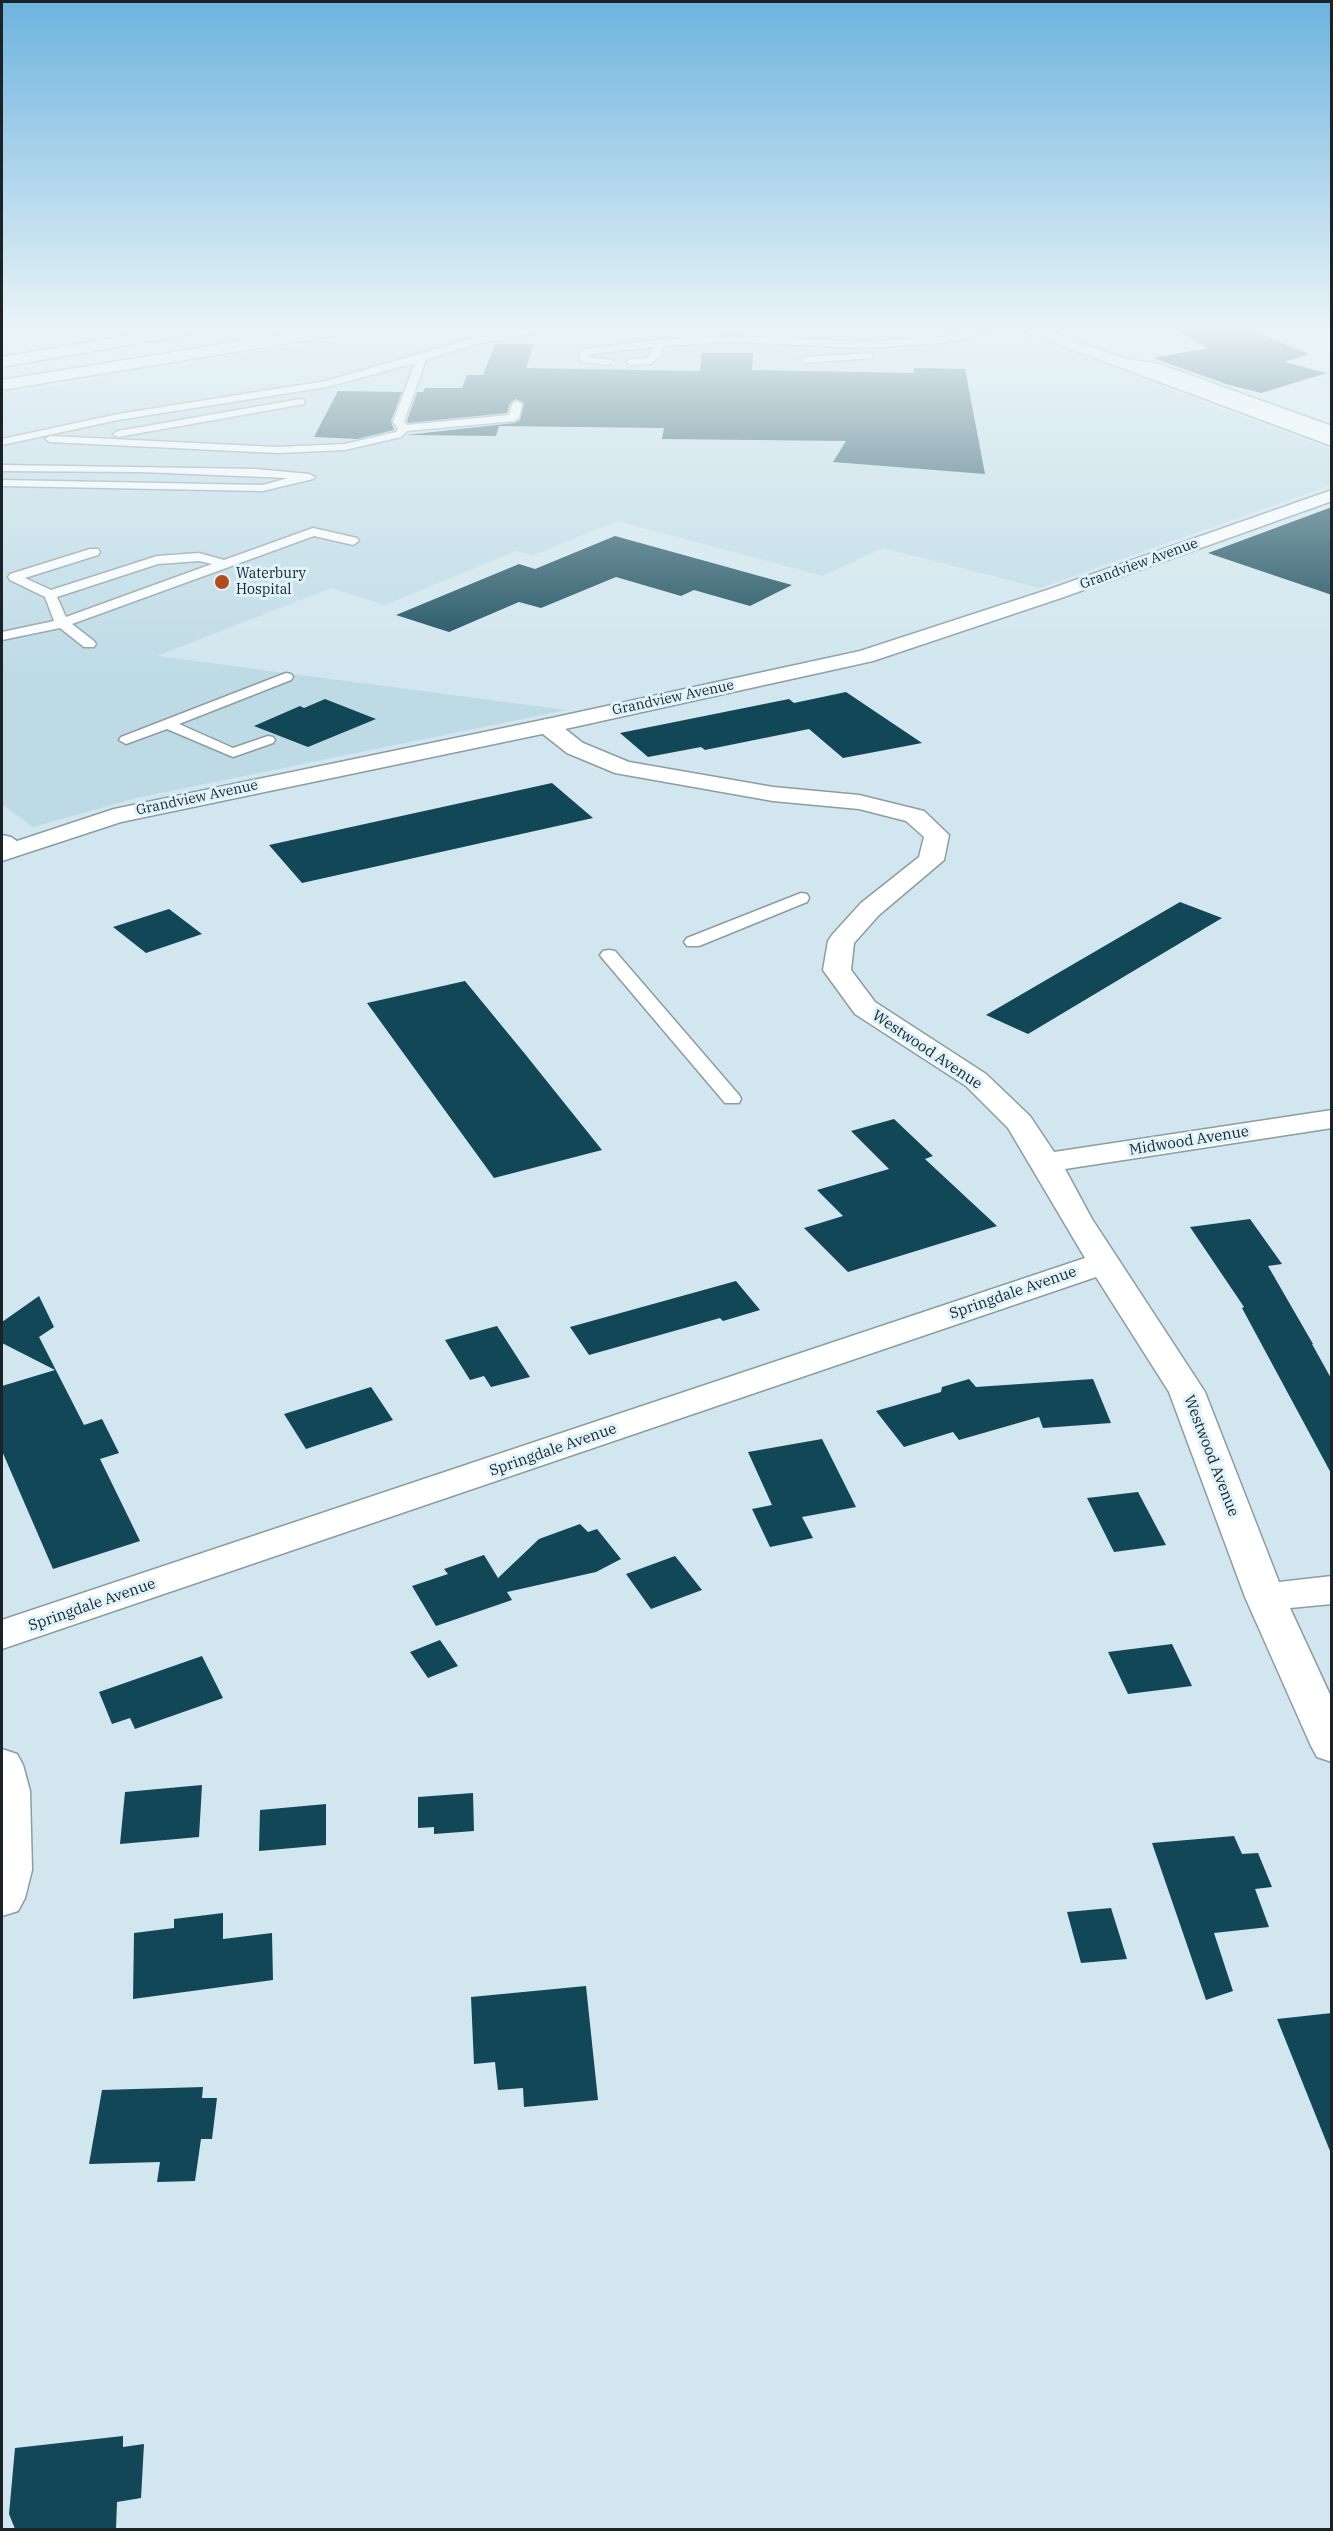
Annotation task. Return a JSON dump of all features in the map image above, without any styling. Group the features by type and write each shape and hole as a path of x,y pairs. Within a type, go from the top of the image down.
{"main road":[{"name":"Grandview Avenue","path":"5,848 124,814 547,726 865,656 1054,594 1332,495"},
{"name":"Westwood Avenue","path":"547,726 575,748 623,768 773,794 859,802 915,816 937,835 931,860 870,909 841,941 837,970 866,1008 976,1080 1019,1122 1046,1163 1076,1219 1187,1392 1265,1598 1332,1746"},
{"name":"Midwood Avenue","path":"1046,1163 1332,1119"},
{"name":"Springdale Avenue","path":"2,1635 1104,1263"},
{"path":"1265,1598 1332,1590"},
{"path":"2,1765 8,1791 10,1870 2,1899"}],"lane":[{"path":"255,447 301,449 331,447"},
{"path":"2,468 165,470 309,477 263,488 2,483"},
{"path":"2,636 62,623 313,532 353,541"},
{"path":"89,644 62,623 50,595 14,576 94,552"},
{"path":"50,595 157,560 199,557 225,564"},
{"path":"126,740 286,677"},
{"path":"167,724 233,753 268,740"},
{"path":"693,942 801,898"},
{"path":"609,955 732,1099"}],"shaded area":[{"name":"Waterbury Hospital","path":"2,447 1326,447 1331,449 1331,485 1040,588 883,548 823,576 617,521 532,556 516,551 385,605 331,588 157,656 566,710 136,798 33,827 2,804"}],"building":[{"path":"842,447 980,447 985,474 833,462"},
{"path":"1332,507 1332,595 1208,553"},
{"path":"615,536 792,585 750,606 694,590 681,596 616,577 541,608 519,602 449,632 396,615 519,564 535,569"},
{"path":"846,692 922,743 843,758 809,729 705,750 701,747 648,757 620,733 789,699 794,703"},
{"path":"325,699 376,719 308,747 254,726 300,706 304,708"},
{"path":"552,783 593,818 302,883 269,845"},
{"path":"1180,902 1222,918 1028,1034 986,1015"},
{"path":"169,909 202,934 146,953 113,927"},
{"path":"465,981 602,1150 494,1178 367,1003"},
{"path":"894,1119 933,1156 925,1159 997,1226 848,1272 804,1228 843,1216 817,1190 889,1169 851,1131"},
{"path":"1250,1219 1282,1264 1268,1266 1332,1380 1332,1475 1242,1308 1244,1307 1190,1227"},
{"path":"736,1281 760,1310 723,1321 720,1318 589,1355 570,1327"},
{"path":"39,1296 54,1327 39,1337 84,1425 102,1419 119,1453 100,1459 140,1541 53,1569 2,1451 2,1386 55,1370 2,1343 2,1322"},
{"path":"497,1326 530,1377 491,1387 484,1376 470,1380 445,1340"},
{"path":"969,1379 976,1387 1093,1379 1111,1423 1043,1428 1039,1417 959,1440 953,1432 904,1447 876,1411 941,1392 942,1387"},
{"path":"371,1387 393,1420 306,1449 284,1414"},
{"path":"822,1439 856,1507 802,1517 813,1538 770,1547 752,1509 772,1505 748,1452"},
{"path":"1138,1492 1166,1545 1114,1552 1087,1498"},
{"path":"580,1524 588,1532 597,1529 621,1559 596,1572 507,1592 512,1600 436,1626 412,1586 448,1574 444,1569 484,1555 498,1578 539,1539"},
{"path":"675,1556 702,1590 651,1609 626,1574"},
{"path":"440,1640 458,1666 428,1678 410,1652"},
{"path":"1172,1644 1192,1686 1128,1694 1108,1652"},
{"path":"202,1656 223,1698 135,1729 130,1718 112,1724 99,1692"},
{"path":"202,1785 199,1837 120,1844 125,1792"},
{"path":"473,1793 474,1831 434,1834 434,1827 418,1828 418,1797"},
{"path":"326,1804 326,1845 259,1851 260,1810"},
{"path":"1234,1836 1242,1854 1258,1853 1272,1887 1255,1889 1269,1927 1214,1933 1233,1991 1206,2000 1152,1843"},
{"path":"1111,1908 1127,1959 1081,1963 1067,1912"},
{"path":"223,1913 223,1939 272,1933 273,1980 133,1999 134,1933 174,1928 174,1919"},
{"path":"586,1986 598,2100 524,2107 523,2088 498,2090 495,2062 474,2064 471,1997"},
{"path":"1332,2013 1332,2151 1330,2151 1277,2019"},
{"path":"203,2087 202,2098 217,2098 212,2139 201,2139 195,2181 157,2182 160,2162 89,2164 102,2090"},
{"path":"123,2436 123,2447 144,2444 141,2498 117,2502 116,2529 15,2529 9,2514 15,2448"}],"place":[{"name":"Waterbury Hospital","path":"222,582"}]}
